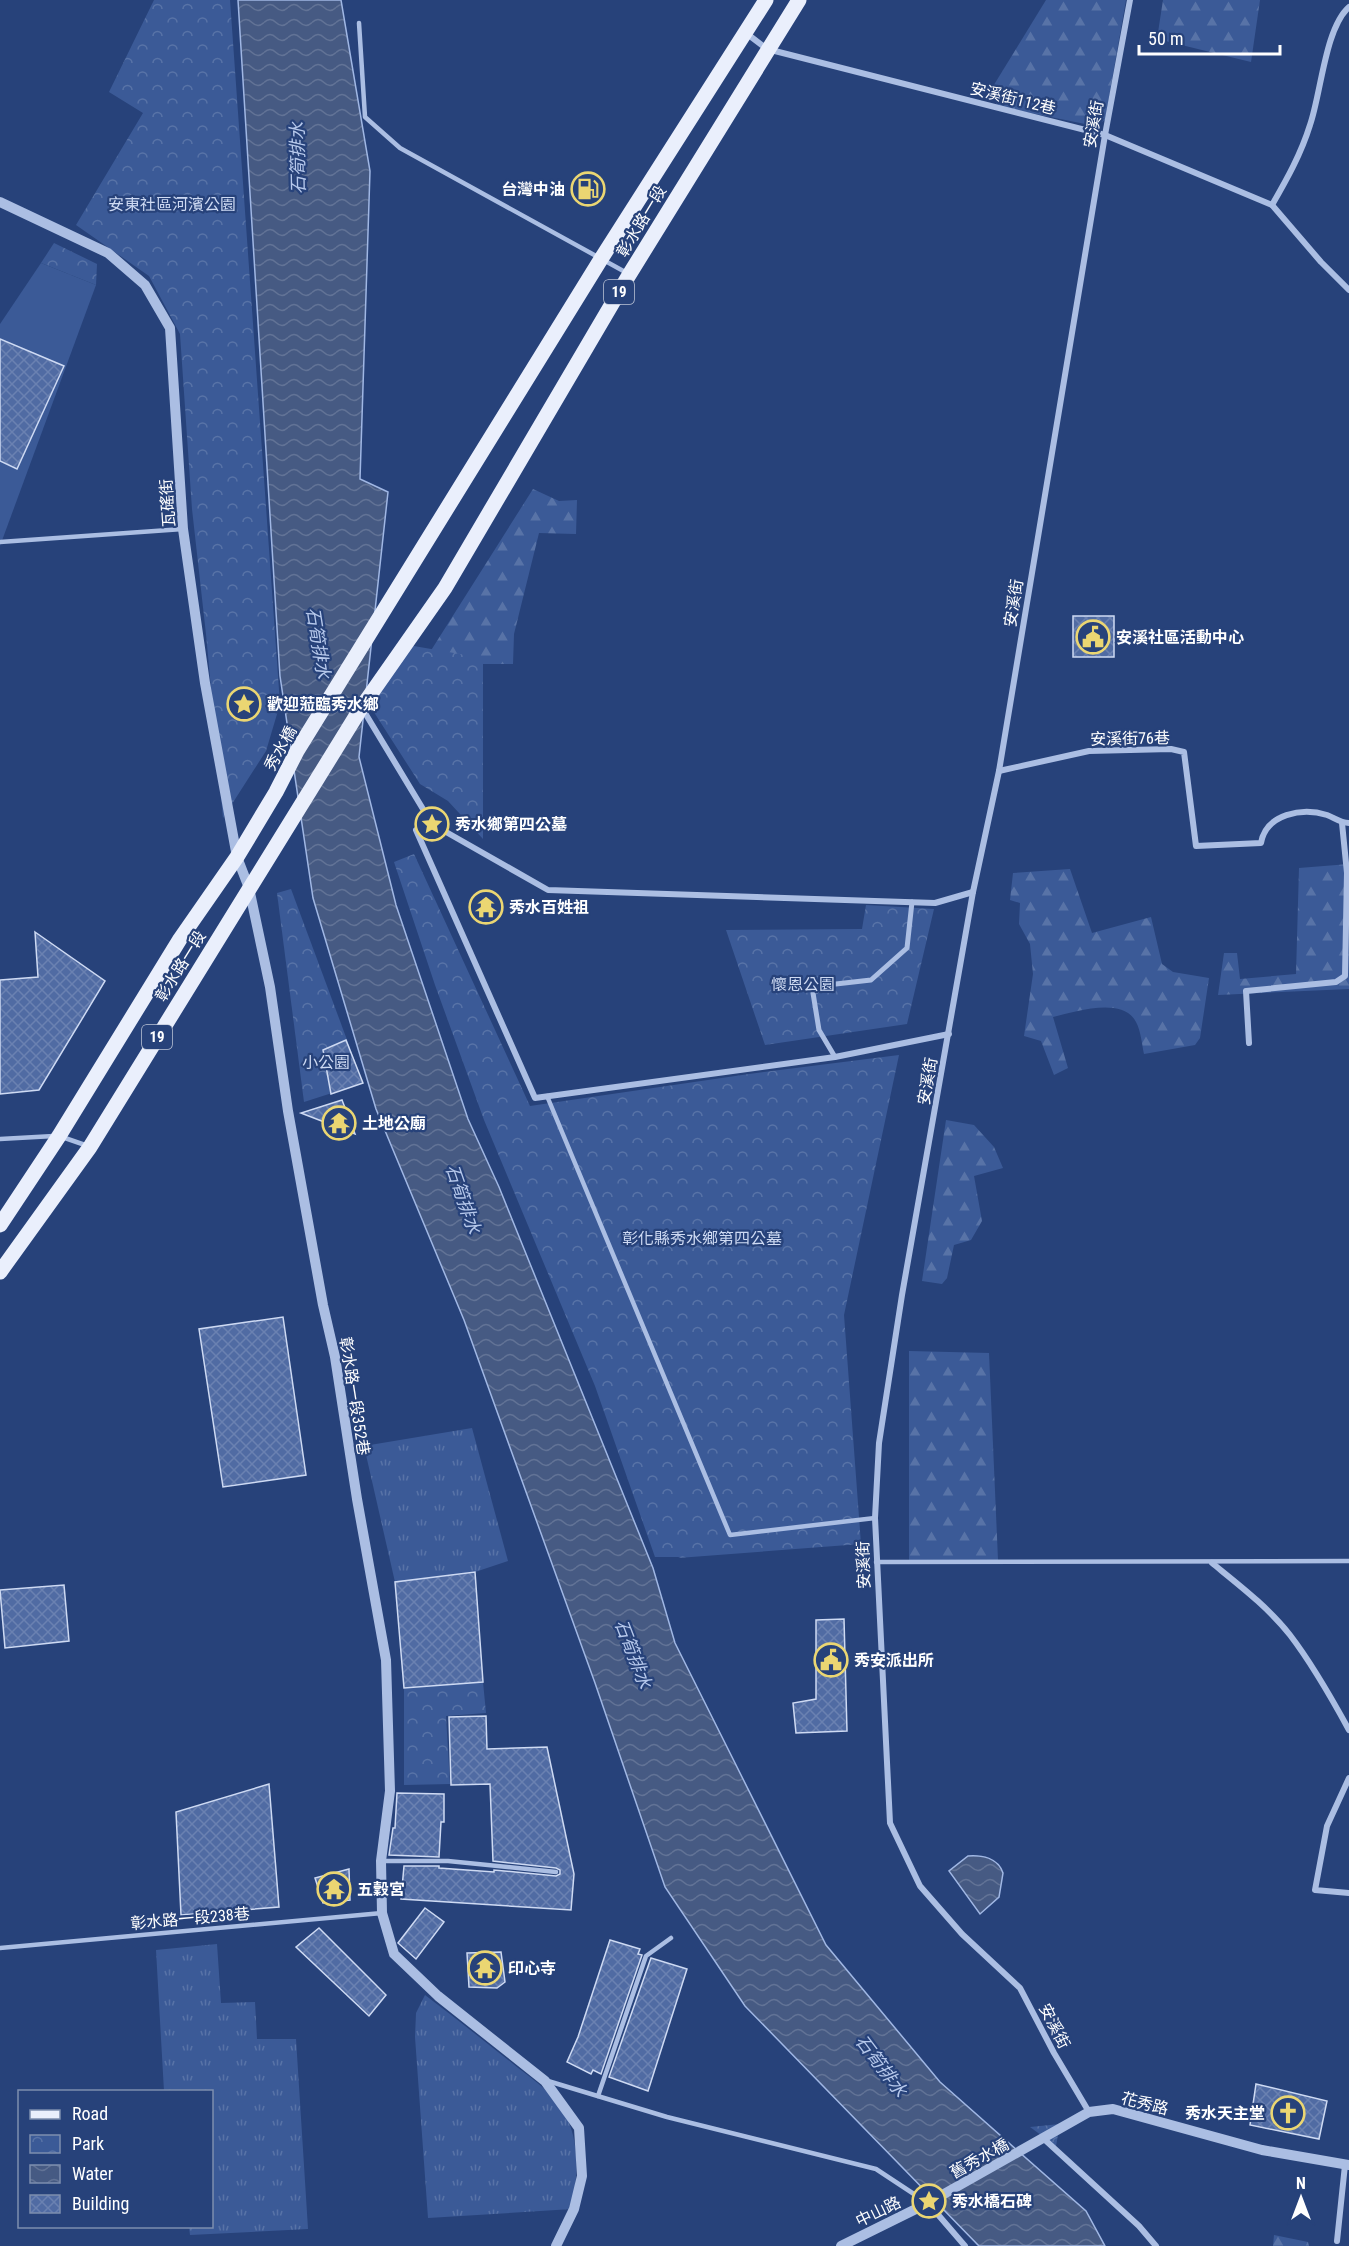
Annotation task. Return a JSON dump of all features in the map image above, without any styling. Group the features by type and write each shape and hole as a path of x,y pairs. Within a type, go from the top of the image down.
{"main road":[{"name":"彰水路一段","path":"413,566 601,259 766,0"},
{"name":"彰水路一段","path":"0,1272 90,1147 305,796 361,708 445,588 629,274 799,0"},
{"name":"秀水橋","path":"237,857 276,792 297,751 413,566"},
{"name":"彰水路一段","path":"0,1225 59,1136 180,939 237,857"}],"street":[{"name":"安溪街","path":"1089,2112 1054,2053 1020,1988 963,1934 920,1886 890,1823 875,1518 879,1443 904,1284 973,892 999,771 1105,135 1130,0"},
{"path":"1272,205 1296,164 1311,123 1329,47 1341,14 1349,7"},
{"name":"安溪街112巷","path":"745,32 767,49 1105,135 1272,205 1321,262 1349,290"},
{"name":"瓦磘街","path":"0,202 108,253 145,285 170,328 183,529 205,683 237,857 249,888"},
{"path":"361,708 432,825 548,890 935,903 973,892"},
{"name":"安溪街76巷","path":"999,771 1089,751 1171,749 1184,752 1196,846 1261,843 1263,832 1269,825 1278,818 1290,814 1311,812 1327,815 1345,823 1347,873 1345,976 1336,982 1246,991 1249,1043"},
{"path":"432,825 416,830 535,1098 835,1057 949,1034"},
{"name":"彰水路一段352巷","path":"249,888 270,987 288,1111 323,1305 335,1357 357,1500 386,1660 390,1791 381,1861 382,1913 394,1954 438,1996 545,2081 579,2128 582,2176 574,2209 556,2246"},
{"path":"835,1057 819,1030 813,993 827,985 871,980 907,948 912,902"},
{"path":"1212,1563 1254,1596 1290,1635 1324,1684 1349,1730"},
{"path":"1349,1778 1327,1826 1315,1890 1349,1893"},
{"name":"花秀路","path":"1044,2139 1089,2112 1113,2109 1253,2148 1347,2165"},
{"path":"1044,2139 1139,2226 1156,2246"},
{"name":"舊秀水橋","path":"928,2203 1044,2139"},
{"path":"1337,2241 1347,2165"},
{"path":"928,2203 965,2246"},
{"name":"中山路","path":"841,2246 928,2203"}],"lane":[{"path":"359,22 365,117 400,148 629,274"},
{"path":"0,542 183,529"},
{"path":"547,1096 730,1535 875,1518"},
{"path":"0,1139 59,1136 90,1147"},
{"path":"876,1562 1349,1561"},
{"path":"381,1861 448,1861 556,1872"},
{"name":"彰水路一段238巷","path":"0,1948 382,1913"},
{"path":"598,2096 646,1956 671,1938"},
{"path":"545,2081 668,2117 876,2169 928,2203"}],"green space":[{"name":"安東社區河濱公園","path":"154,0 230,0 280,704 266,751 223,818 192,509 180,334 149,276 76,225 143,113 109,92"},
{"path":"1046,0 1126,0 1105,120 1095,126 997,106 992,88"},
{"path":"1163,0 1260,0 1251,62 1157,39"},
{"path":"54,243 97,264 96,285 41,263"},
{"path":"41,263 96,285 0,546 0,324"},
{"path":"533,489 559,501 577,500 576,534 539,533 514,634 513,664 482,664 430,652"},
{"path":"408,645 483,658 483,839 448,801 420,784 370,706"},
{"name":"彰化縣秀水鄉第四公墓","path":"414,854 530,1106 899,1055 844,1315 861,1544 678,1558 681,1557 655,1557 595,1386 484,1120 435,985 394,862"},
{"path":"1349,864 1349,989 1218,995 1224,953 1237,953 1240,979 1296,974 1299,868"},
{"path":"1070,869 1092,933 1151,917 1162,964 1173,972 1209,978 1200,1038 1195,1045 1144,1054 1138,1026 1130,1014 1110,1008 1073,1012 1053,1017 1068,1068 1054,1075 1041,1041 1024,1036 1033,974 1030,944 1019,924 1020,903 1010,900 1013,873"},
{"name":"小公園","path":"291,889 363,1083 304,1102 277,893"},
{"name":"懷恩公園","path":"866,905 934,909 907,1024 765,1045 726,930 862,929"},
{"path":"946,1120 974,1125 994,1147 1003,1168 974,1176 982,1221 971,1240 954,1245 947,1278 942,1284 922,1281"},
{"path":"909,1351 989,1353 998,1560 909,1560"},
{"path":"472,1428 508,1561 475,1572 395,1582 364,1446"},
{"path":"483,1682 486,1713 446,1716 450,1784 404,1785 404,1688"},
{"path":"217,1944 221,2003 255,2002 257,2039 296,2039 308,2229 190,2235 189,2228 213,2228 213,2090 164,2090 156,1950"},
{"path":"425,1995 538,2083 560,2106 572,2130 575,2143 576,2183 572,2209 428,2218 415,2037 416,2013"},
{"path":"1060,2124 1056,2146 1030,2127"},
{"path":"1274,2235 1308,2242 1309,2246 1273,2246"}],"water":[{"name":"石筍排水","path":"238,0 341,0 370,171 360,479 388,492 359,757 396,905 468,1119 499,1187 653,1568 675,1643 826,1945 940,2082 1086,2211 1105,2246 979,2246 745,2006 665,1887 595,1683 464,1320 376,1109 313,898 280,676"},
{"path":"968,1856 989,1858 1001,1868 1003,1873 999,1897 980,1914 949,1871"}],"building":[{"path":"0,339 64,366 17,469 0,461"},
{"name":"安溪社區活動中心","path":"1073,616 1114,616 1114,657 1073,657"},
{"path":"35,932 105,981 39,1090 0,1094 0,980 38,977"},
{"path":"346,1040 363,1083 331,1094 323,1050"},
{"name":"土地公廟","path":"342,1100 355,1134 301,1113"},
{"path":"283,1317 306,1475 223,1487 199,1329"},
{"path":"475,1572 483,1682 404,1688 395,1582"},
{"path":"64,1585 69,1641 5,1648 0,1590"},
{"name":"秀安派出所","path":"844,1619 847,1731 796,1733 793,1703 816,1699 816,1620"},
{"path":"486,1716 487,1749 547,1747 574,1874 571,1910 401,1899 404,1866 439,1866 439,1868 556,1876 560,1874 560,1870 556,1868 493,1861 490,1784 451,1785 449,1717"},
{"path":"269,1784 279,1907 181,1915 176,1812"},
{"path":"397,1793 444,1794 444,1822 441,1822 439,1857 389,1855 393,1828 395,1828"},
{"name":"五穀宮","path":"349,1869 350,1900 323,1903 315,1878"},
{"path":"425,1908 444,1922 416,1959 398,1943"},
{"path":"319,1928 386,1995 369,2016 296,1947"},
{"path":"610,1940 640,1949 638,1954 642,1955 601,2074 593,2070 591,2074 567,2062 578,2037"},
{"name":"印心寺","path":"501,1952 505,1982 497,1988 469,1987 467,1953"},
{"path":"651,1958 687,1969 648,2091 609,2077"},
{"name":"秀水天主堂","path":"1256,2084 1327,2101 1319,2139 1250,2125"}],"place":[{"name":"台灣中油","path":"588,189"},
{"name":"安溪社區活動中心","path":"1093,637"},
{"name":"歡迎蒞臨秀水鄉","path":"244,704"},
{"name":"秀水鄉第四公墓","path":"432,824"},
{"name":"秀水百姓祖","path":"486,907"},
{"name":"土地公廟","path":"339,1123"},
{"name":"秀安派出所","path":"831,1660"},
{"name":"五穀宮","path":"334,1889"},
{"name":"印心寺","path":"485,1968"},
{"name":"秀水天主堂","path":"1288,2113"},
{"name":"秀水橋石碑","path":"929,2201"}]}
